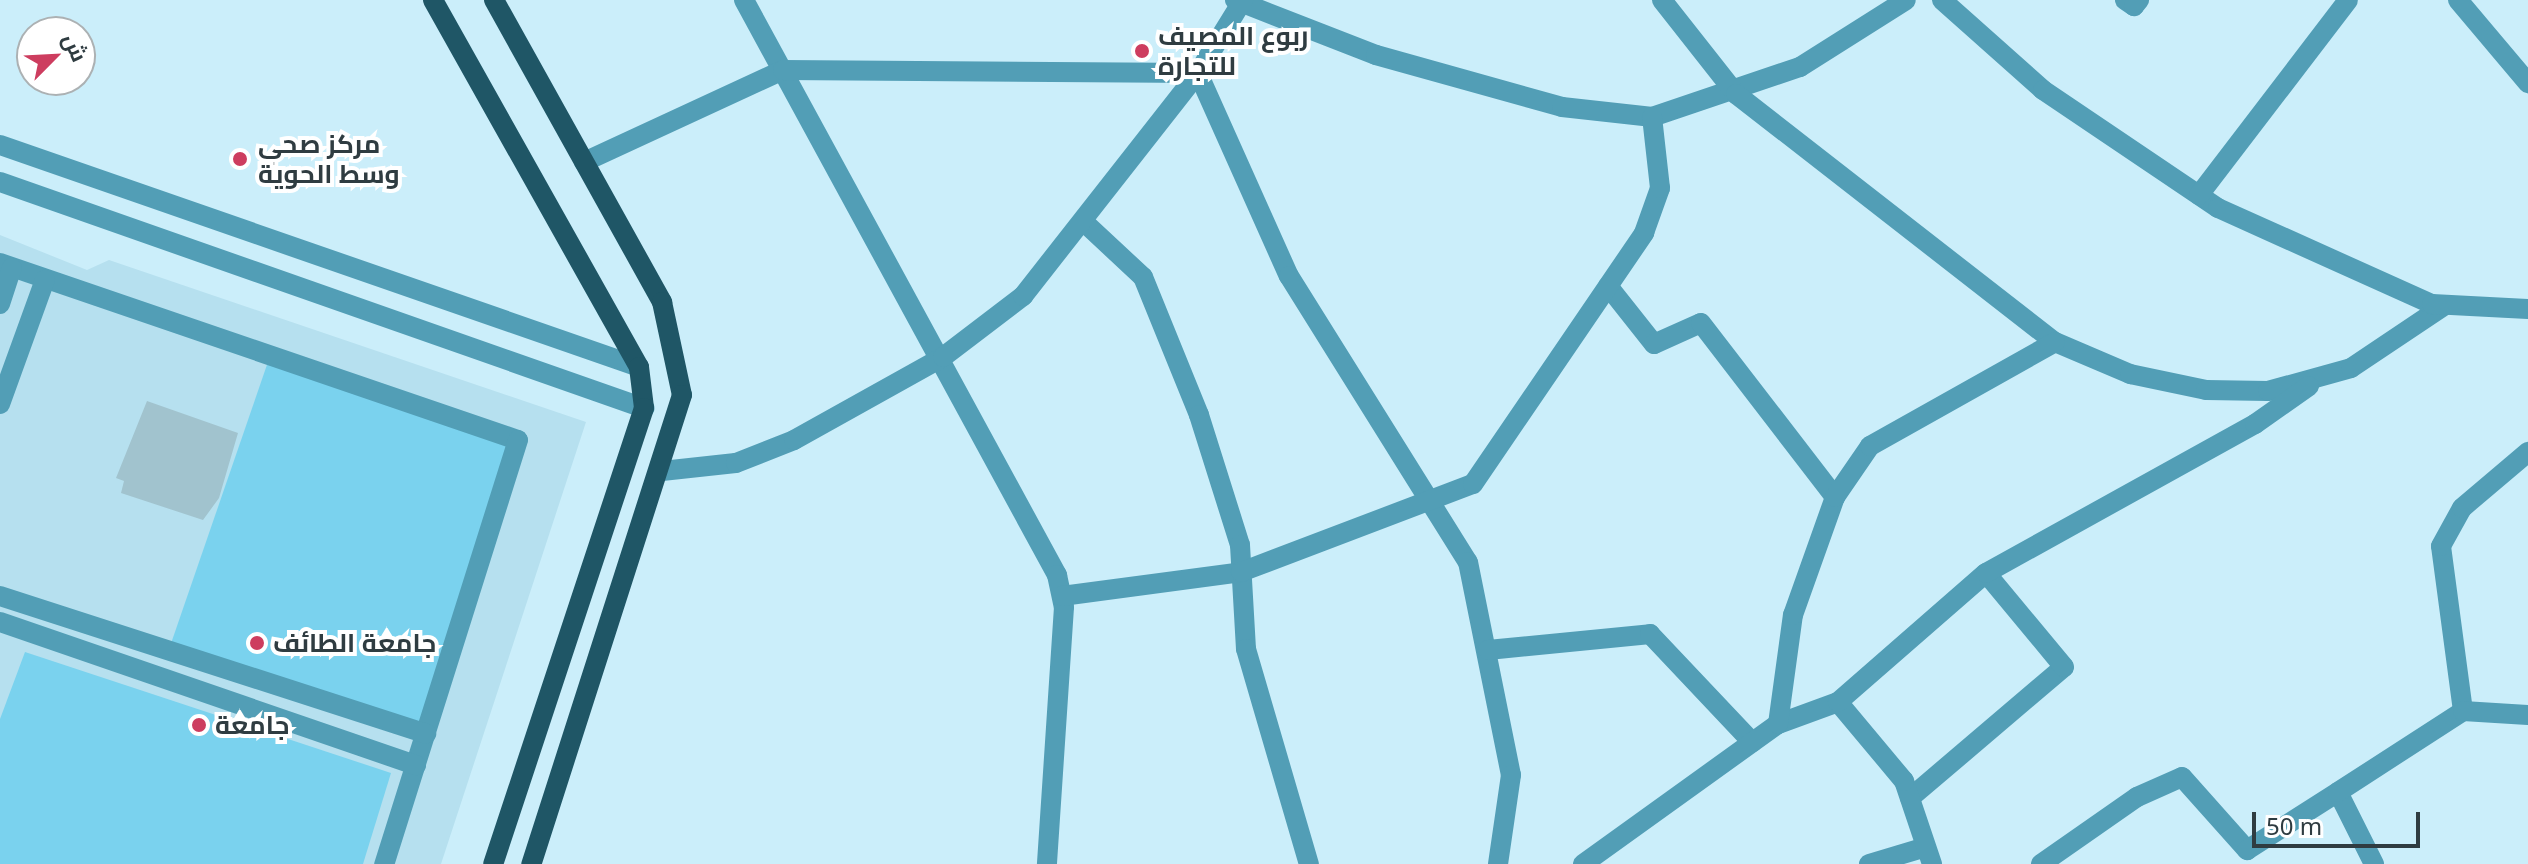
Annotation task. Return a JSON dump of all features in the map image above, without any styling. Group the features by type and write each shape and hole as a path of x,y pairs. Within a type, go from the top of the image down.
{"main road":[{"path":"433,0 639,367 644,408 493,863"},
{"path":"494,0 662,302 678,350 682,395 662,471 531,864"}],"street":[{"path":"744,0 1042,536 1062,596 1047,864"},
{"path":"1662,0 1736,94 2055,342 2130,374 2206,390 2268,391 2351,368 2445,305"},
{"path":"662,471 736,463 794,440 943,357 1023,296 1085,223 1198,73 1239,2 1376,55 1562,107 1652,117 1736,94 1800,67 1906,0"},
{"path":"1942,0 2043,90 2199,195 2445,305 2528,309"},
{"path":"2125,0 2134,6 2139,0"},
{"path":"2199,195 2348,0"},
{"path":"2458,0 2528,83"},
{"path":"584,162 783,70 1198,73"},
{"path":"1198,73 1289,276 1468,562 1511,775 1498,864"},
{"path":"1062,596 1241,572 1431,505 1473,484 1644,233 1660,188 1652,117"},
{"path":"0,145 639,367"},
{"path":"0,182 644,408"},
{"path":"1085,223 1143,277 1199,415 1240,545 1246,649 1309,864"},
{"path":"0,304 6,265 518,440 384,864"},
{"path":"0,404 45,280"},
{"path":"1608,286 1654,344 1701,323 1835,497"},
{"path":"1778,724 1793,615 1835,497 1870,446 2055,342"},
{"path":"1583,864 1778,724 1838,702 1986,573 2255,424 2321,377"},
{"path":"2463,711 2441,546 2462,508 2528,452"},
{"path":"1910,798 2064,667 1986,573"},
{"path":"0,596 426,734"},
{"path":"0,622 416,765"},
{"path":"1488,650 1650,634 1752,742"},
{"path":"1838,702 1904,781 1929,855 1869,864"},
{"path":"2230,864 2463,711 2528,715"},
{"path":"2041,864 2137,797 2182,777 2247,850"},
{"path":"2338,792 2374,864"}],"shaded area":[{"name":"جامعة الطائف","path":"0,235 87,270 109,260 586,422 441,864 0,864"},
{"path":"270,356 518,441 416,735 169,650"},
{"path":"25,652 391,773 363,864 0,864 0,719"}],"building":[{"path":"147,401 238,433 219,498 203,520 121,493 124,481 116,478"}],"place":[{"name":"ربوع المصيف للتجارة","path":"1142,51"},
{"name":"مركز صحي وسط الحوية","path":"240,159"},
{"name":"جامعة الطائف","path":"257,643"},
{"name":"جامعة","path":"199,725"}]}
